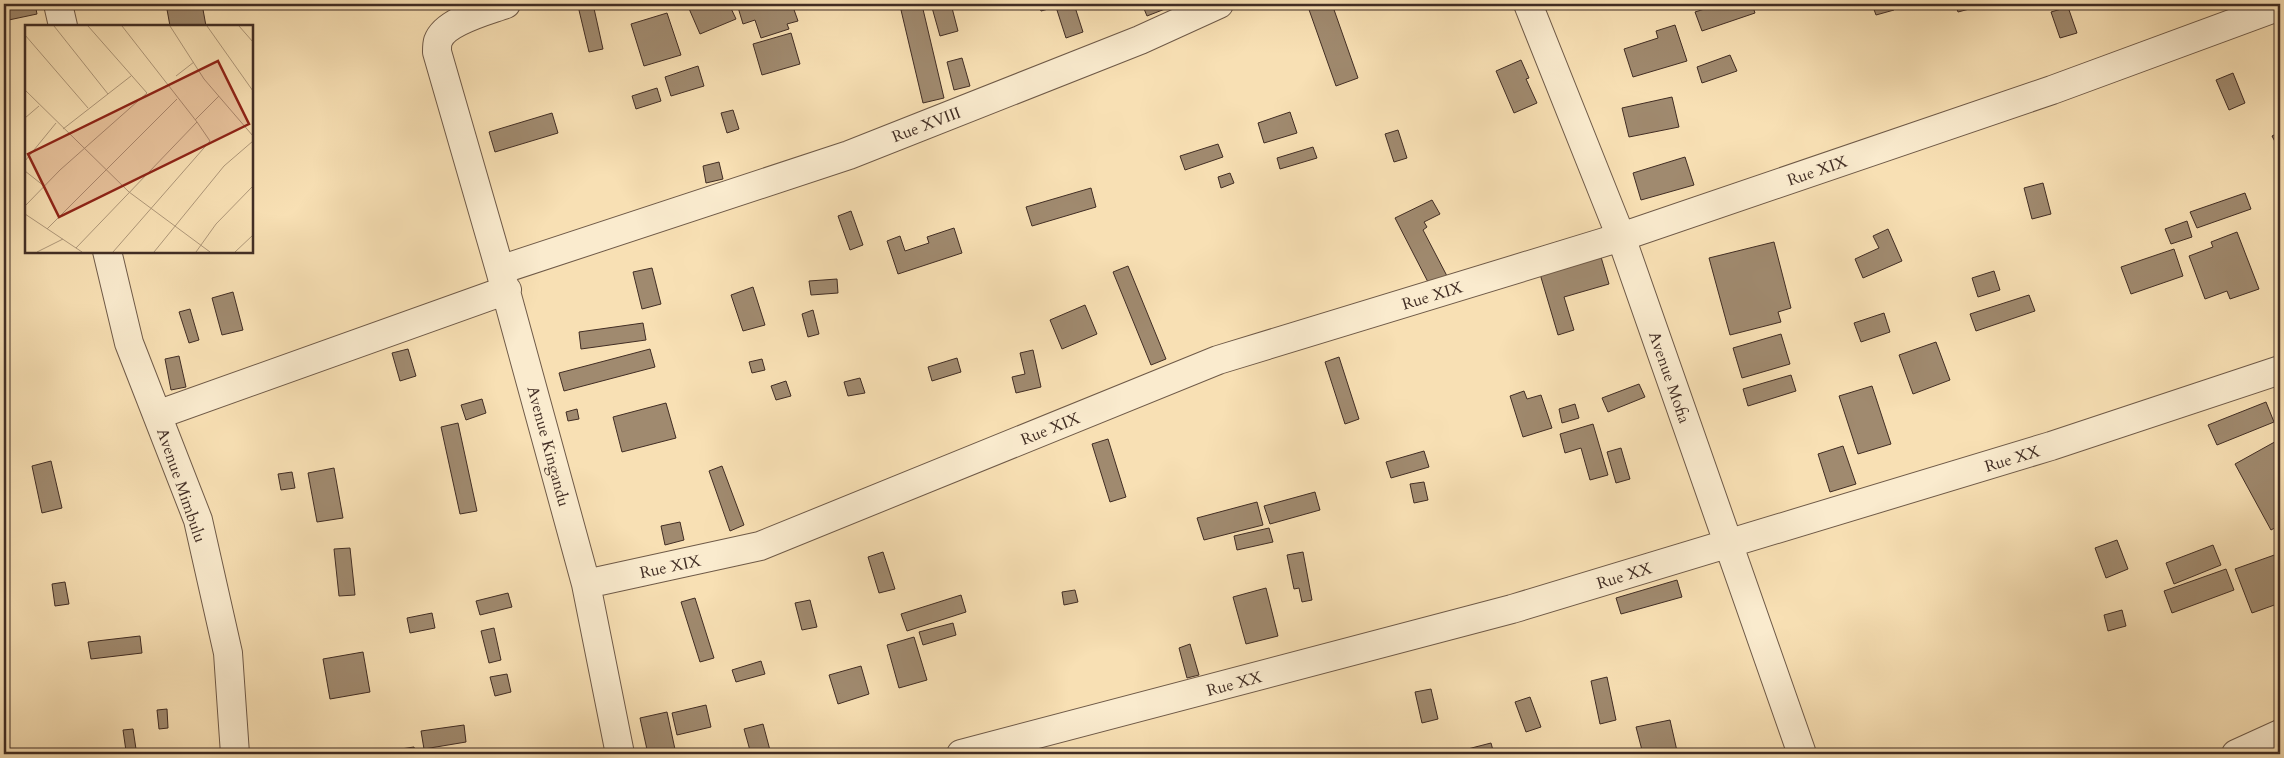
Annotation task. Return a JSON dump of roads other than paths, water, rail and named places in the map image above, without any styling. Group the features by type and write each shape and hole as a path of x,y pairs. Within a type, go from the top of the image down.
{"street":[{"path":"58,4 63,25"},
{"name":"Avenue Kingandu","path":"506,4 456,22 437,41 437,52 504,280 586,584 620,754"},
{"name":"Rue XVIII","path":"504,280 627,230 849,155 1140,40 1219,4"},
{"name":"Avenue Mofia","path":"1528,4 1621,237 1802,754"},
{"name":"Rue XIX","path":"586,584 760,546 1218,360 1621,237 2052,90 2280,6"},
{"name":"Avenue Mimbulu","path":"107,252 129,343 200,530 228,653 236,754"},
{"path":"157,415 504,280"},
{"name":"Rue XX","path":"961,754 1512,609 2051,446 2280,372"},
{"path":"2236,754 2280,734"}]}
